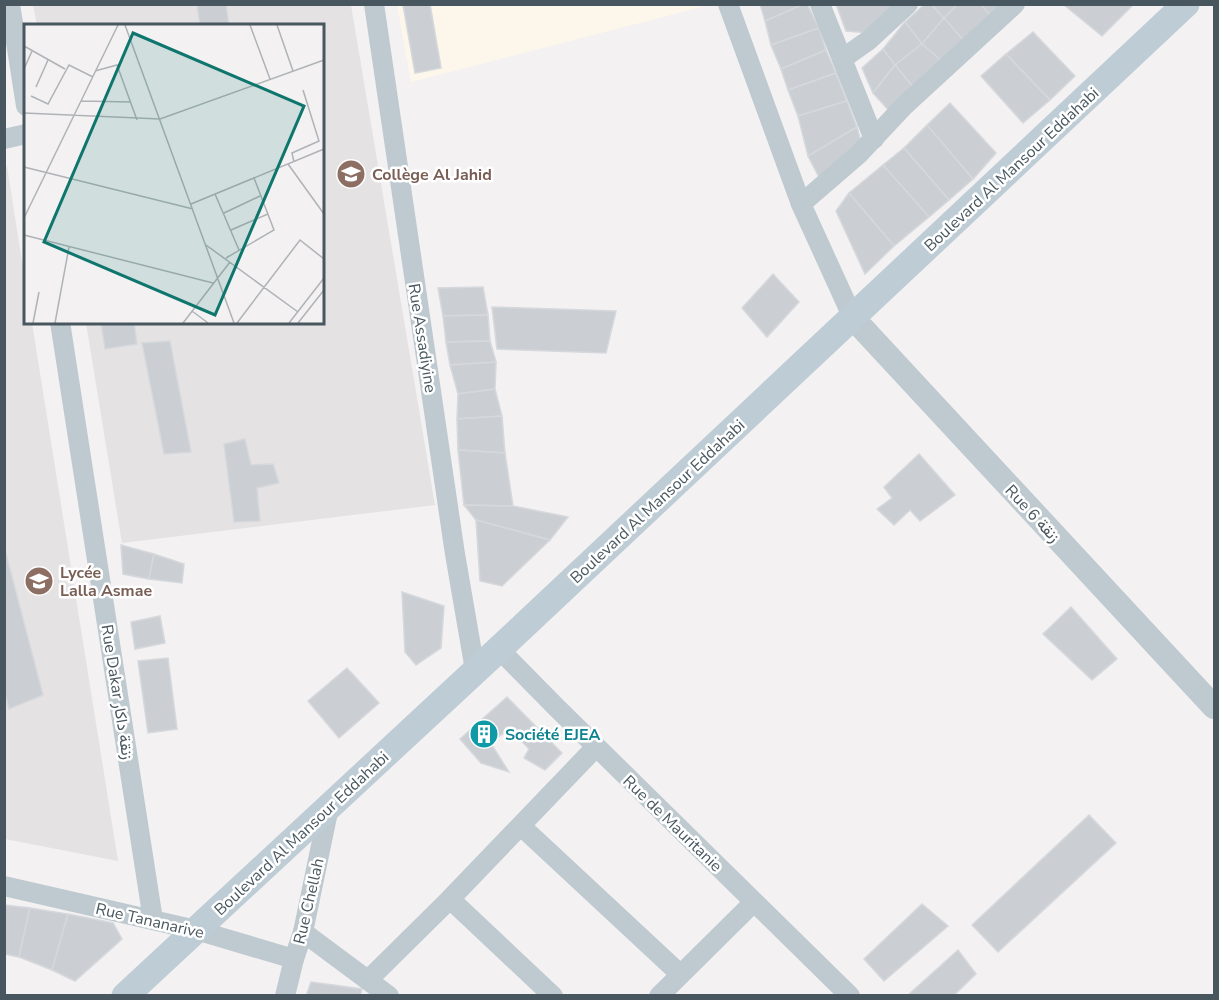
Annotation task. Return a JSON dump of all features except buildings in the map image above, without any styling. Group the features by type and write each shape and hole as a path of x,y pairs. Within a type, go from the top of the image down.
{"main road":[{"name":"Boulevard Al Mansour Eddahabi","path":"125,996 499,649 1186,4"}],"street":[{"path":"10,4 24,93"},
{"name":"Rue Assadiyine","path":"374,4 452,531 475,670"},
{"path":"728,4 801,204 853,318"},
{"path":"820,4 874,139"},
{"path":"842,59 869,40 908,4"},
{"path":"801,204 859,154 904,106 1015,4"},
{"path":"4,139 24,134"},
{"name":"Rue 6 زنقة","path":"853,318 1215,707"},
{"name":"Rue Dakar زنقة داكار","path":"60,324 153,920"},
{"name":"Rue de Mauritanie","path":"499,649 850,996"},
{"path":"369,979 450,899 596,747"},
{"name":"Rue Chellah","path":"285,996 303,932 329,807"},
{"path":"521,826 680,974"},
{"name":"Rue Tananarive","path":"4,886 196,930 294,959"},
{"path":"450,899 552,996"},
{"path":"659,996 754,902"},
{"path":"303,932 389,996"}],"shaded area":[{"path":"701,4 702,7 411,82 397,5"},
{"name":"Collège Al Jahid","path":"33,5 351,5 435,505 122,543 86,324 324,324 324,24 37,24"},
{"name":"Lycée Lalla Asmae","path":"7,166 24,275 24,324 32,324 118,861 5,839 4,167"}],"place":[{"name":"Collège Al Jahid","path":"351,174"},
{"name":"Lycée Lalla Asmae","path":"39,581"},
{"name":"Société EJEA","path":"484,734"}]}
